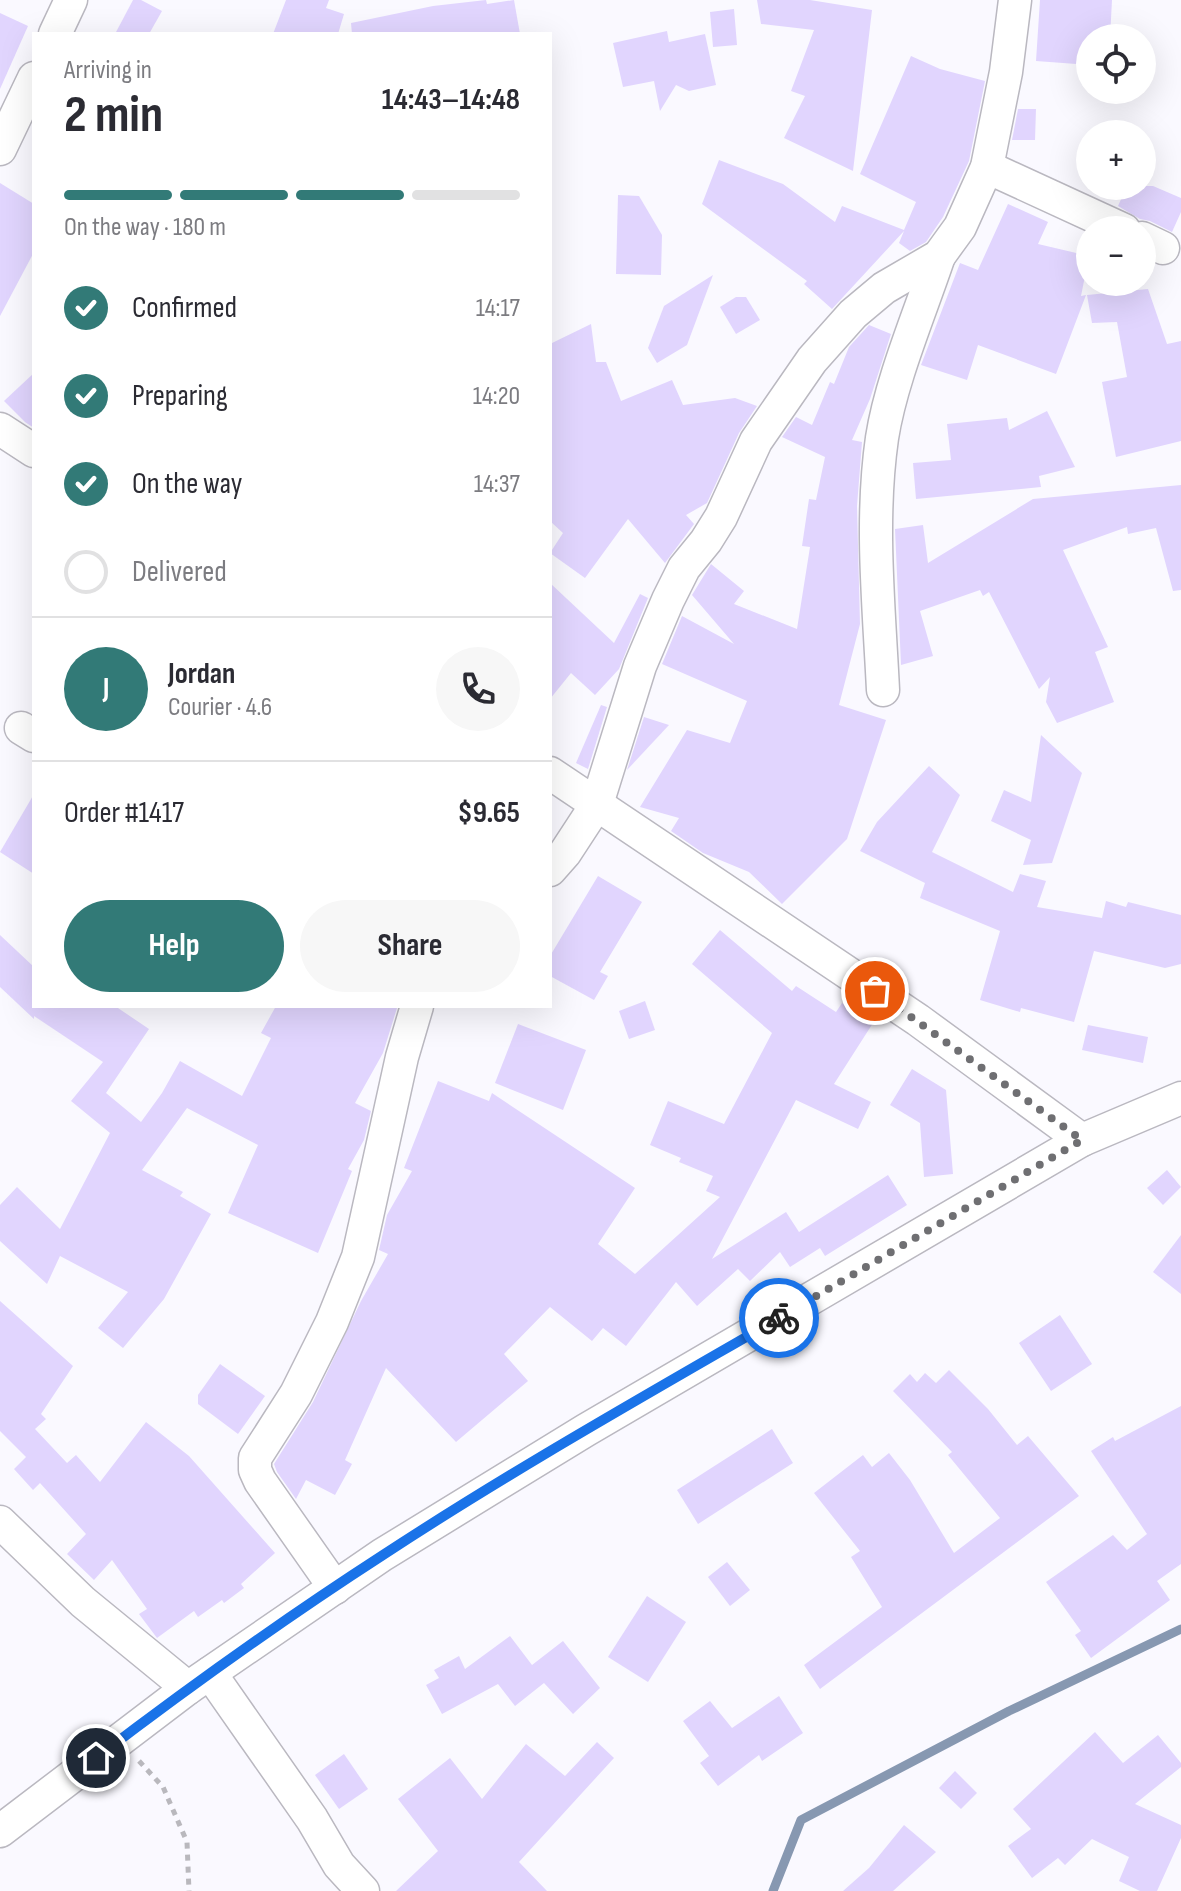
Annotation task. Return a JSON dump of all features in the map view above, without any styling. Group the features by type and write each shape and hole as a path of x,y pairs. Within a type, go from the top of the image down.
{"street":[{"path":"56,32 71,0"},
{"path":"883,690 876,525 882,438 906,353 939,256 960,227 987,167 1006,72 1015,0"},
{"path":"0,149 32,82"},
{"path":"987,167 1094,216"},
{"path":"552,868 597,804 640,666 668,600 684,568 721,517 756,441 812,360 853,314 884,288 939,256"},
{"path":"0,429 32,450"},
{"path":"552,774 918,1020 1082,1140"},
{"path":"335,1588 260,1481 255,1470 255,1458 302,1382 332,1322 358,1257 402,1057 416,1008"},
{"path":"0,1831 199,1680 382,1555 586,1430 1082,1140 1181,1098"},
{"path":"0,1522 83,1602 199,1680 312,1819 339,1865 363,1891"}],"path":[{"path":"119,1740 163,1787 187,1842 189,1891"}],"building":[{"path":"133,0 141,0 162,11 150,32 116,32"},
{"path":"286,0 329,0 326,8 344,14 339,32 274,32"},
{"path":"514,0 520,32 352,32 351,23 433,6"},
{"path":"757,0 810,0 872,10 853,171 784,138 805,96 791,91 814,30 761,24"},
{"path":"1040,0 1112,0 1111,24 1076,24 1076,64 1036,61"},
{"path":"734,9 737,45 713,47 710,12"},
{"path":"0,13 28,26 0,89"},
{"path":"667,31 669,42 705,34 716,85 689,91 676,85 660,111 654,81 623,87 613,43"},
{"path":"911,56 940,69 985,81 969,161 943,217 926,242 910,251 899,243 904,231 832,309 804,284 807,281 702,204 719,160 783,184 835,222 842,206 904,230 916,202 860,174"},
{"path":"1018,109 1036,109 1035,140 1012,140"},
{"path":"0,183 32,203 32,256 0,316"},
{"path":"1156,187 1181,198 1181,212 1172,232 1156,224 1156,216 1135,216 1118,206 1121,200 1156,200"},
{"path":"618,195 639,196 662,235 661,275 616,274"},
{"path":"1008,204 1048,222 1038,244 1076,253 1076,296 1086,296 1056,374 978,345 967,380 921,365 960,263 978,270"},
{"path":"713,275 687,345 657,363 648,348 664,306"},
{"path":"1087,296 1150,296 1167,344 1181,341 1181,441 1116,457 1102,382 1127,377 1117,322 1092,323"},
{"path":"736,297 746,297 760,320 736,334 720,307"},
{"path":"591,324 596,362 606,362 621,401 672,380 683,405 735,398 757,406 739,433 707,503 686,515 694,524 665,563 628,519 585,578 552,554 563,533 552,523 552,343"},
{"path":"869,325 891,334 870,399 852,440 862,442 857,506 860,624 839,705 886,720 847,839 782,904 749,872 703,853 671,831 679,818 640,807 687,730 730,743 747,701 662,664 682,616 734,644 692,595 711,564 744,591 734,604 797,629 810,547 802,546 809,499 816,500 825,457 782,437 796,417 812,425 849,347"},
{"path":"32,375 32,427 4,401"},
{"path":"1047,411 1075,467 1039,476 1041,487 916,499 913,463 951,460 947,424 1007,418 1009,430"},
{"path":"1181,485 1181,590 1173,591 1156,528 1128,534 1127,527 1063,550 1108,647 1095,652 1114,702 1057,723 1046,702 1050,677 1039,689 989,592 983,596 980,590 920,611 933,656 901,665 895,529 923,525 928,563 1033,499"},
{"path":"552,585 614,643 640,594 648,598 619,669 595,695 571,673 552,697"},
{"path":"601,705 607,707 588,769 576,763"},
{"path":"644,717 669,725 627,770"},
{"path":"1041,735 1082,773 1052,863 1023,865 1031,840 991,821 1004,790 1031,802"},
{"path":"929,766 960,795 932,852 1013,892 1020,874 1046,881 1037,907 1102,918 1106,901 1126,907 1128,902 1181,915 1181,964 1165,968 1094,951 1074,1022 1021,1008 1020,1012 980,1000 1000,931 920,898 925,883 860,851 877,822"},
{"path":"32,797 32,873 0,852"},
{"path":"598,876 642,902 600,972 608,976 594,1000 552,977 552,953"},
{"path":"720,930 792,991 796,986 836,1012 842,1003 873,1023 834,1084 871,1102 858,1129 796,1100 712,1259 786,1212 799,1232 888,1175 907,1205 825,1256 820,1248 790,1267 780,1252 750,1281 738,1269 697,1306 676,1282 626,1346 603,1328 592,1341 550,1307 504,1354 528,1381 456,1442 386,1368 345,1460 352,1464 335,1495 306,1480 296,1499 274,1464 313,1402 361,1301 388,1254 379,1250 387,1215 412,1171 404,1168 438,1081 489,1101 492,1093 635,1188 598,1244 635,1274 720,1197 706,1191 713,1176 679,1162 681,1158 650,1145 668,1101 724,1124 772,1033 692,964"},
{"path":"0,935 32,965 32,1008 118,1008 149,1029 106,1093 141,1122 180,1061 242,1096 271,1038 261,1033 275,1008 397,1008 383,1053 355,1103 371,1111 364,1140 348,1169 352,1171 318,1253 228,1213 258,1145 187,1108 142,1170 183,1192 180,1196 211,1214 164,1299 123,1348 98,1328 128,1292 60,1256 47,1284 0,1241 0,1205 17,1187 60,1229 110,1133 71,1101 103,1062 34,1016 34,1019 0,987"},
{"path":"645,1001 655,1030 629,1039 619,1011"},
{"path":"518,1024 586,1050 563,1110 495,1083"},
{"path":"1088,1025 1148,1037 1143,1063 1082,1050"},
{"path":"912,1069 946,1090 953,1174 924,1177 920,1123 890,1105"},
{"path":"1167,1170 1181,1187 1163,1205 1147,1188"},
{"path":"1181,1235 1181,1294 1153,1272"},
{"path":"0,1301 73,1366 41,1414 46,1419 35,1429 67,1463 76,1455 100,1482 146,1422 189,1456 275,1553 241,1584 244,1588 198,1617 194,1611 157,1638 139,1614 147,1609 112,1560 94,1580 67,1554 86,1534 40,1483 33,1490 14,1469 26,1457 0,1431"},
{"path":"1060,1315 1092,1364 1051,1391 1019,1343"},
{"path":"220,1364 265,1396 238,1434 198,1404 198,1395"},
{"path":"949,1370 988,1409 1017,1445 1028,1436 1079,1496 820,1689 804,1665 882,1607 851,1557 860,1551 814,1493 863,1455 872,1467 889,1453 910,1480 954,1553 1000,1518 948,1455 952,1452 893,1391 910,1374 917,1382 925,1373 936,1383"},
{"path":"1181,1406 1181,1564 1157,1581 1170,1600 1091,1658 1075,1635 1081,1631 1046,1582 1113,1535 1127,1550 1147,1534 1091,1451 1113,1437 1115,1441"},
{"path":"772,1429 793,1463 698,1524 677,1490"},
{"path":"727,1562 750,1590 730,1606 708,1577"},
{"path":"647,1596 686,1622 648,1682 608,1657"},
{"path":"510,1636 532,1665 563,1641 600,1688 573,1714 544,1683 515,1706 498,1684 442,1714 426,1685 439,1678 434,1670 459,1656 465,1669"},
{"path":"779,1696 803,1733 762,1761 759,1755 718,1786 700,1763 709,1756 683,1721 710,1701 732,1728"},
{"path":"1095,1732 1123,1763 1158,1735 1181,1763 1181,1767 1135,1804 1181,1825 1181,1838 1157,1891 1140,1891 1119,1881 1129,1857 1092,1839 1065,1865 1058,1858 1032,1878 1008,1846 1031,1829 1013,1809"},
{"path":"597,1742 614,1758 519,1862 547,1891 396,1891 438,1851 398,1799 450,1758 482,1799 526,1744 565,1776"},
{"path":"344,1754 368,1789 339,1809 315,1775"},
{"path":"955,1771 977,1793 961,1809 939,1788"},
{"path":"904,1825 936,1852 893,1891 843,1891 869,1868"}],"waterway":[{"path":"773,1891 801,1820 1009,1711 1181,1629"}],"way so far":[{"path":"779,1318 1082,1140 875,991"}],"route":[{"path":"96,1758 188,1688 382,1555 586,1430 779,1318"}]}
